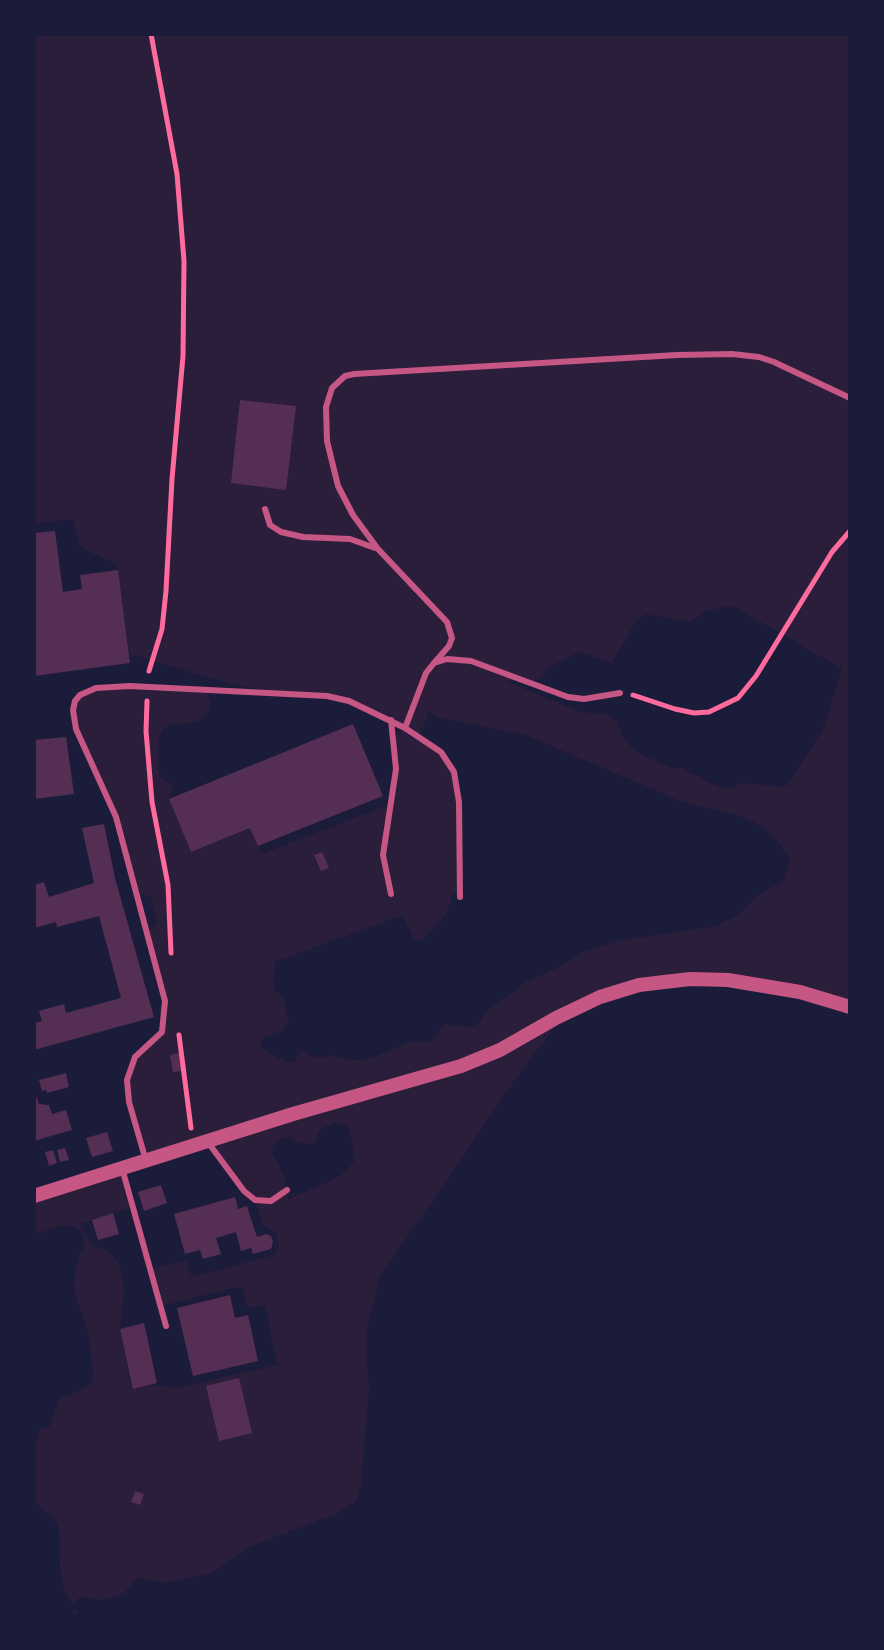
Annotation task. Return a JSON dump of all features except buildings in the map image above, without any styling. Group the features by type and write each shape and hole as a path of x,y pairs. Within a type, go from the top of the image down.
{"street":[{"path":"34,1196 461,1066 500,1050 600,997 639,985 690,979 728,980 800,992 850,1007"}],"lane":[{"path":"405,728 426,673 449,646 451,630 441,614 378,549 345,501 329,456 325,429 326,407 332,388 345,376 732,354 774,362 850,398"},
{"path":"265,509 270,525 281,532 303,537 350,539 378,549"},
{"path":"434,663 454,658 471,661 568,697 584,699 620,693"},
{"path":"146,1161 129,1102 127,1080 135,1057 162,1032 165,1001 119,826 76,729 75,701 87,690 110,686 147,687 335,697 391,720 441,752 454,772 459,802 460,897"},
{"path":"391,720 396,769 383,855 391,894"},
{"path":"201,1143 255,1200 271,1201 287,1190"},
{"path":"122,1168 166,1326"}],"path":[{"path":"151,34 181,203 184,300 183,356 166,591 162,629 147,687 146,731 154,814 169,897 171,959"},
{"path":"620,693 694,713 709,712 738,698 756,676 832,552 850,531"},
{"path":"179,1032 187,1102 201,1143"}],"shaded area":[{"path":"34,34 850,34 850,1005 775,986 640,985 500,1049 146,1160 127,1089 131,1062 159,1036 165,1001 147,932 157,924 151,897 137,894 120,829 76,729 75,701 96,688 205,690 211,702 207,715 197,722 170,725 162,730 159,739 158,769 161,777 175,788 169,799 191,852 250,828 262,854 393,803 394,738 405,728 349,701 244,687 137,655 130,656 117,565 79,544 73,519 34,524","holes":["729,606 842,669 823,729 788,785 779,787 744,783 727,789 718,787 681,768 672,768 636,752 623,737 617,721 608,714 580,712 506,681 534,681 543,677 546,670 555,664 579,652 612,663 636,621 645,614 690,622 703,612","429,711 438,717 525,735 683,802 738,815 765,827 790,857 784,880 756,897 740,914 715,926 618,941 585,951 553,970 526,981 471,1027 444,1024 431,1041 410,1042 369,1059 351,1060 333,1055 317,1059 304,1051 299,1052 294,1062 278,1059 260,1047 264,1037 283,1031 289,1018 285,1012 285,1001 274,988 275,962 403,915 414,940 423,939 446,915 453,894 460,894 457,787 449,762 419,736"]},
{"path":"564,1015 519,1074 380,1277 367,1330 369,1387 357,1501 338,1513 249,1547 211,1573 165,1583 138,1578 124,1593 102,1600 77,1599 74,1605 63,1587 56,1521 34,1501 34,1446 40,1430 50,1426 60,1398 88,1387 92,1379 88,1332 74,1291 75,1273 84,1240 82,1231 73,1226 59,1226 34,1235 34,1197 122,1169 133,1207 80,1224 91,1245 108,1251 120,1265 124,1290 120,1329 133,1388 160,1385 171,1389 277,1365 265,1305 247,1308 242,1286 161,1306 151,1269 186,1260 192,1277 270,1256 279,1246 277,1234 263,1225 255,1200 208,1141 437,1075","holes":["335,1122 348,1128 352,1141 354,1162 340,1176 289,1199 284,1191 286,1178 271,1152 274,1145 290,1137 298,1143 313,1144 321,1129"]}]}
